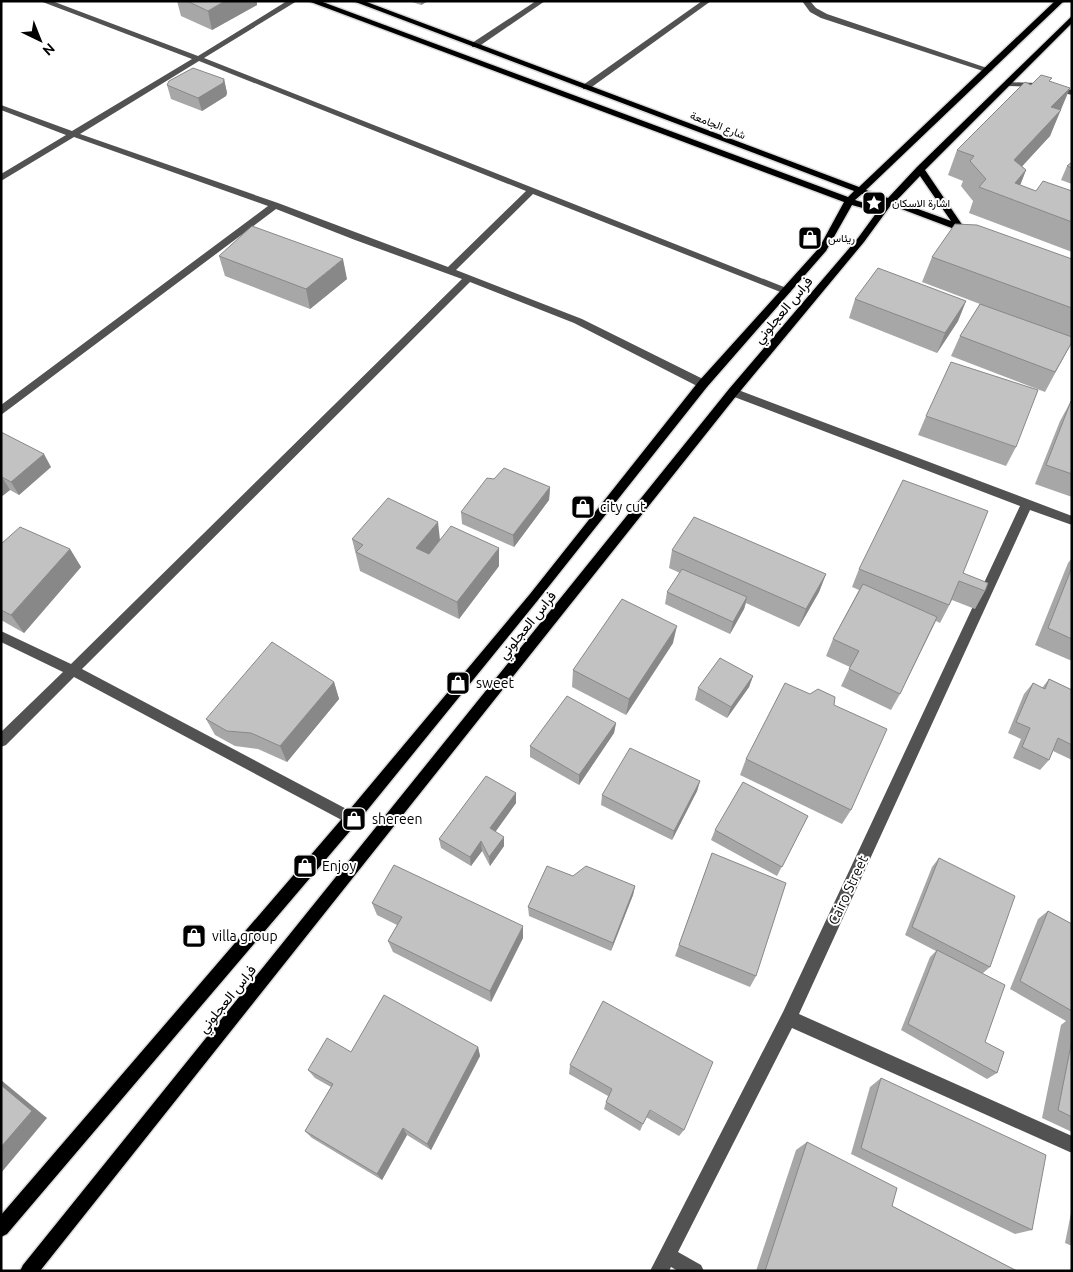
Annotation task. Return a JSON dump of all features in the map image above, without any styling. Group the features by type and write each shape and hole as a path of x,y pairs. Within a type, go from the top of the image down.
{"main road":[{"name":"شارع الجامعة","path":"312,1 849,201 886,206 979,235"},
{"name":"شارع الجامعة","path":"357,1 859,190 886,206"},
{"name":"فراس العجلوني","path":"1,1228 350,819 534,597 702,384 823,249 849,201 1060,1"},
{"name":"فراس العجلوني","path":"29,1271 733,392 861,240 886,206 920,169 1008,84 1072,18"},
{"path":"920,169 960,228"}],"street":[{"path":"44,1 198,58 786,291"},
{"path":"1,178 293,1"},
{"path":"475,45 541,1"},
{"path":"586,87 707,1"},
{"path":"806,1 813,10 824,16 988,70"},
{"path":"1008,84 1038,85 1072,92"},
{"path":"1,107 72,134 275,205 578,321 702,384"},
{"path":"450,271 532,190"},
{"path":"3,408 275,205"},
{"path":"1,741 469,278"},
{"path":"733,392 1072,521"},
{"name":"Cairo Street","path":"659,1271 789,1018 1027,504"},
{"path":"1,636 72,670 350,819"},
{"path":"789,1018 1072,1145"},
{"path":"667,1255 694,1271"}],"building":[{"path":"187,1 225,1 208,11"},
{"path":"193,68 224,79 223,83 198,98 167,85 169,81"},
{"path":"1041,75 1052,78 1049,81 1070,88 1051,107 1061,110 1014,160 1026,170 1015,183 1036,191 1043,181 1072,191 1072,222 979,187 986,179 970,161 974,156 957,150 1025,82 1031,85"},
{"path":"955,224 977,225 1072,259 1072,308 932,257"},
{"path":"252,226 343,259 306,289 219,256"},
{"path":"878,268 966,301 945,333 855,299"},
{"path":"980,304 1072,337 1072,342 1055,372 960,336"},
{"path":"951,362 1038,390 1016,447 926,416"},
{"path":"1072,402 1072,474 1046,465"},
{"path":"1,432 44,454 11,482 1,478"},
{"path":"504,468 550,487 513,535 461,512 487,478 494,479"},
{"path":"903,480 988,511 963,573 988,583 985,591 959,581 949,605 859,569"},
{"path":"388,498 438,522 416,548 429,554 451,526 499,548 457,602 356,552 363,545 352,539"},
{"path":"694,517 826,574 806,609 672,550"},
{"path":"20,527 70,549 11,615 1,610 1,544"},
{"path":"1072,567 1072,639 1048,628"},
{"path":"682,569 747,597 733,622 667,592"},
{"path":"863,584 937,617 900,694 849,669 859,651 833,639"},
{"path":"622,599 677,626 629,699 573,670"},
{"path":"272,642 334,682 280,746 251,733 227,731 206,719"},
{"path":"720,658 753,676 731,707 698,688"},
{"path":"1049,679 1072,690 1072,745 1058,738 1049,760 1022,747 1030,728 1016,722 1033,683 1045,689"},
{"path":"785,683 810,694 818,689 835,697 834,705 887,729 851,810 746,759"},
{"path":"567,696 616,723 579,775 530,746"},
{"path":"630,748 700,781 674,831 602,795"},
{"path":"486,776 516,793 490,828 504,837 489,857 481,841 470,857 439,839"},
{"path":"743,782 808,816 782,867 715,830"},
{"path":"712,853 786,883 756,976 679,945"},
{"path":"939,858 1015,896 990,967 912,927"},
{"path":"394,865 523,926 490,991 388,941 402,917 372,903"},
{"path":"547,866 573,876 586,866 635,886 613,943 528,907"},
{"path":"1048,911 1072,924 1072,1011 1020,981"},
{"path":"937,950 1005,985 985,1042 1004,1052 997,1073 908,1024"},
{"path":"384,995 478,1047 427,1144 403,1128 377,1174 305,1131 333,1084 308,1070 327,1038 351,1052"},
{"path":"603,1001 713,1062 684,1130 650,1110 643,1124 606,1102 612,1089 570,1065"},
{"path":"1072,1040 1072,1117 1058,1110"},
{"path":"881,1078 1046,1155 1032,1230 861,1148"},
{"path":"1,1085 32,1111 1,1147"},
{"path":"807,1142 897,1188 892,1206 1017,1271 765,1271"}],"place":[{"name":"اشارة الاسكان","path":"874,203"},
{"name":"ريئاس","path":"810,238"},
{"name":"city cut","path":"583,507"},
{"name":"sweet","path":"458,683"},
{"name":"shereen","path":"354,819"},
{"name":"Enjoy","path":"305,866"},
{"name":"villa group","path":"194,936"}]}
